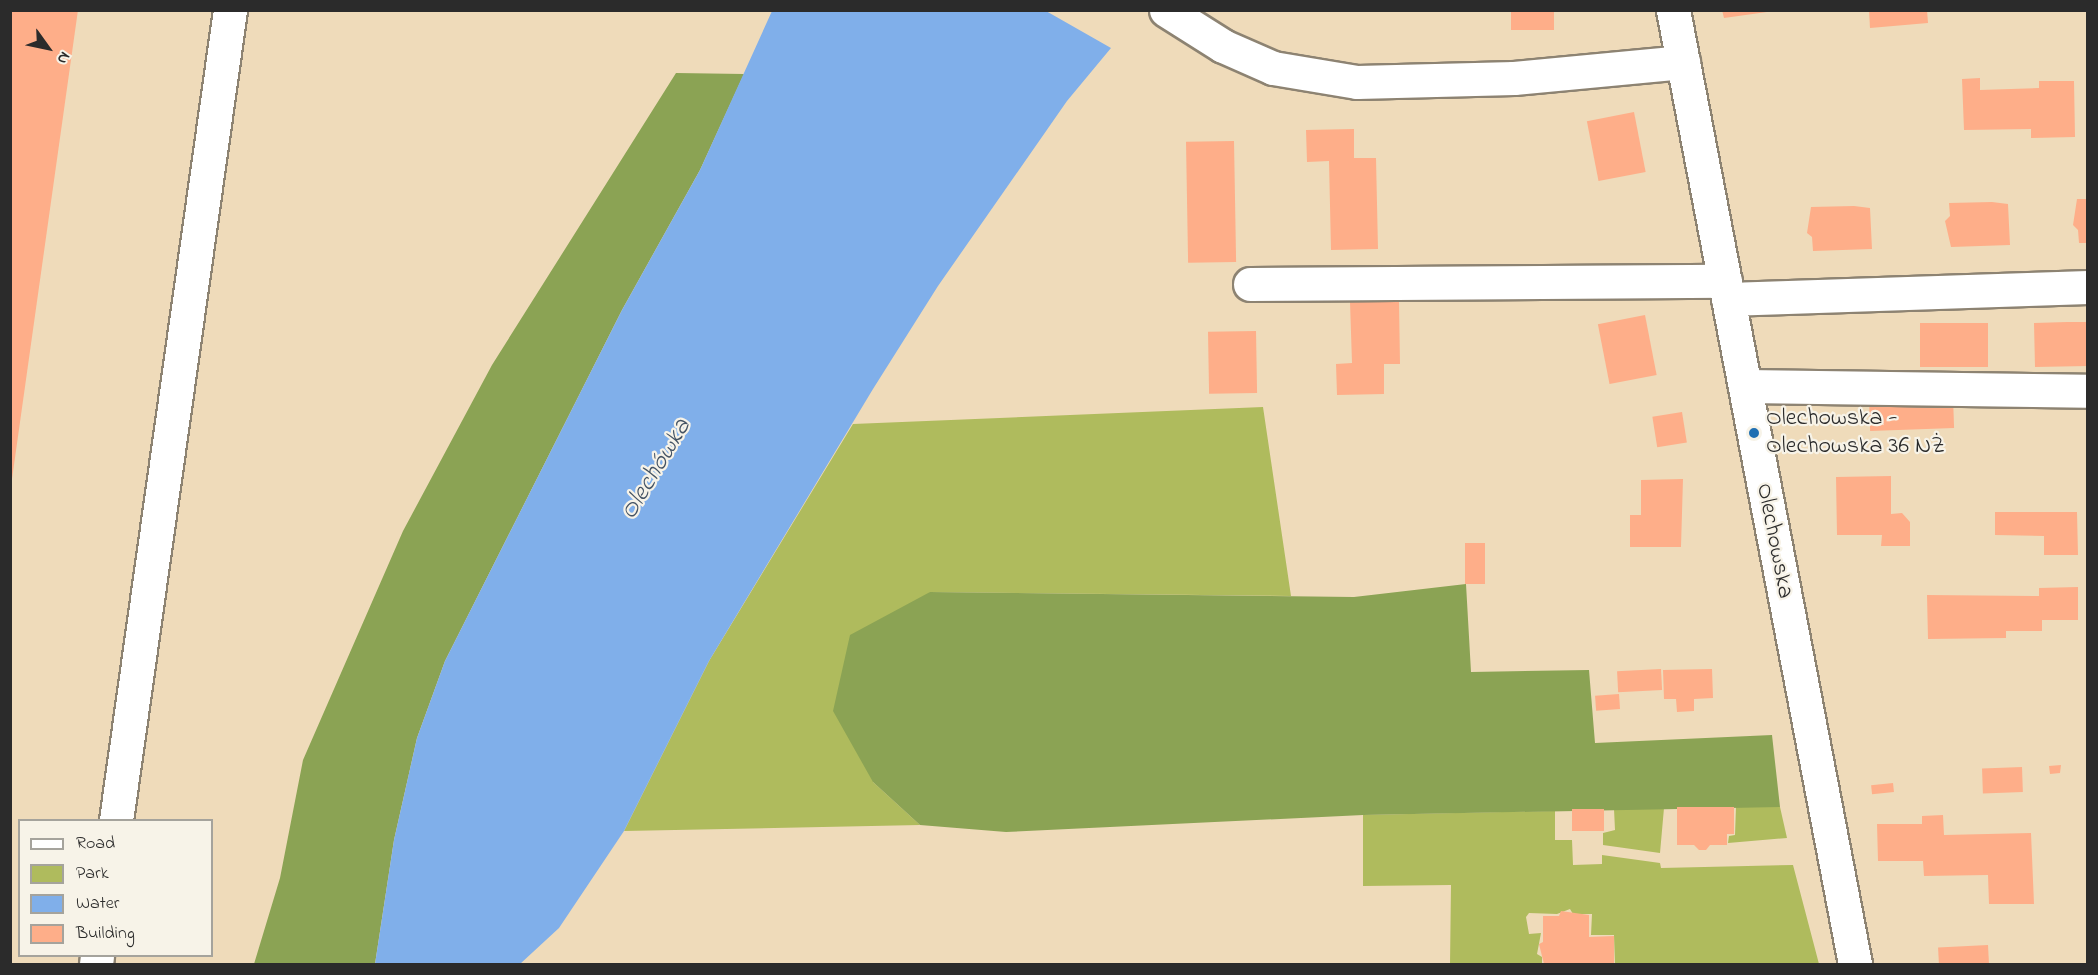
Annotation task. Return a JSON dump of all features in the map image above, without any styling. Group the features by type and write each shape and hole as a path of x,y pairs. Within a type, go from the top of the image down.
{"street":[{"path":"116,819 230,10"},
{"path":"1166,10 1223,46 1273,68 1358,82 1514,78 1683,62"},
{"name":"Olechowska","path":"1673,10 1855,964"},
{"path":"1250,284 1726,290 2088,287"},
{"path":"1744,386 2088,392"}],"green space":[{"path":"676,73 744,74 700,170 622,310 445,661 417,738 394,840 375,964 254,964 280,878 303,760 403,531 492,365"},
{"path":"1263,407 1291,596 930,592 873,782 920,825 624,831 709,661 853,424"},
{"path":"1466,584 1471,672 1589,670 1595,743 1772,735 1780,807 1363,815 1006,832 920,825 873,782 833,711 850,635 930,592 1354,597"},
{"path":"1736,807 1780,807 1787,838 1728,843 1729,836 1735,835"},
{"path":"1664,808 1660,853 1603,845 1603,833 1615,830 1614,809"},
{"path":"1555,811 1555,840 1572,840 1573,865 1602,864 1602,855 1660,863 1661,868 1793,865 1819,964 1615,964 1614,935 1591,935 1592,914 1573,914 1570,909 1557,914 1529,913 1526,917 1529,934 1541,933 1537,954 1542,957 1542,964 1450,964 1451,885 1363,886 1363,815"}],"water":[{"name":"Olechówka","path":"772,11 1046,11 1111,48 1067,101 938,286 873,389 709,661 624,831 559,928 520,964 375,964 394,840 417,738 445,661 622,310 700,170"}],"building":[{"path":"10,10 78,10 12,479 10,479"},
{"path":"1511,10 1554,10 1554,30 1511,30"},
{"path":"1722,10 1767,10 1767,12 1724,18"},
{"path":"1869,10 1927,10 1928,23 1870,28"},
{"path":"1980,78 1980,90 2039,88 2039,81 2074,81 2075,137 2031,138 2031,129 1964,130 1962,79"},
{"path":"1634,112 1646,172 1599,181 1587,121"},
{"path":"1354,129 1354,158 1376,158 1378,249 1331,250 1329,161 1307,162 1306,130"},
{"path":"1234,141 1236,262 1188,263 1186,142"},
{"path":"2077,199 2088,199 2088,243 2079,243 2078,230 2073,225"},
{"path":"1949,203 2008,204 2010,245 1951,247 1945,221 1950,216"},
{"path":"1811,207 1870,208 1872,249 1813,251 1812,237 1807,233"},
{"path":"1399,301 1400,364 1384,364 1384,394 1337,395 1336,364 1352,363 1350,302"},
{"path":"1645,315 1657,375 1610,384 1598,324"},
{"path":"2088,322 2088,366 2035,367 2034,323"},
{"path":"1920,323 1988,323 1988,367 1920,367"},
{"path":"1256,331 1257,393 1209,394 1208,332"},
{"path":"1953,397 1954,428 1870,431 1869,400"},
{"path":"1682,412 1687,443 1657,447 1652,417"},
{"path":"1891,476 1891,514 1902,513 1910,522 1910,546 1881,546 1882,535 1837,535 1836,477"},
{"path":"1683,479 1681,547 1630,547 1630,515 1641,515 1641,480"},
{"path":"1995,512 2077,512 2078,555 2044,555 2044,536 1995,535"},
{"path":"1465,543 1485,543 1485,584 1465,584"},
{"path":"2078,587 2078,620 2042,620 2042,631 2006,631 2006,638 1928,639 1927,595 2039,596 2039,588"},
{"path":"1661,669 1662,690 1618,692 1617,671"},
{"path":"1712,669 1713,698 1694,699 1694,711 1677,712 1676,699 1664,699 1663,670"},
{"path":"1619,694 1620,709 1596,711 1595,696"},
{"path":"2061,765 2060,773 2050,774 2049,766"},
{"path":"2022,767 2023,792 1983,793 1982,768"},
{"path":"1893,783 1894,792 1872,794 1871,785"},
{"path":"1677,807 1734,807 1734,834 1727,834 1727,845 1710,845 1706,850 1699,850 1694,845 1677,845"},
{"path":"1572,809 1604,809 1604,831 1572,831"},
{"path":"1943,815 1944,835 2031,833 2034,904 1989,904 1988,875 1924,876 1923,861 1878,861 1877,824 1922,824 1922,816"},
{"path":"1561,911 1589,915 1589,937 1614,936 1614,964 1544,964 1539,944 1543,942 1543,916 1559,916"},
{"path":"1988,945 1989,964 1939,964 1938,948"}],"place":[{"name":"Olechowska - Olechowska 36 NŻ","path":"1754,433"}]}
